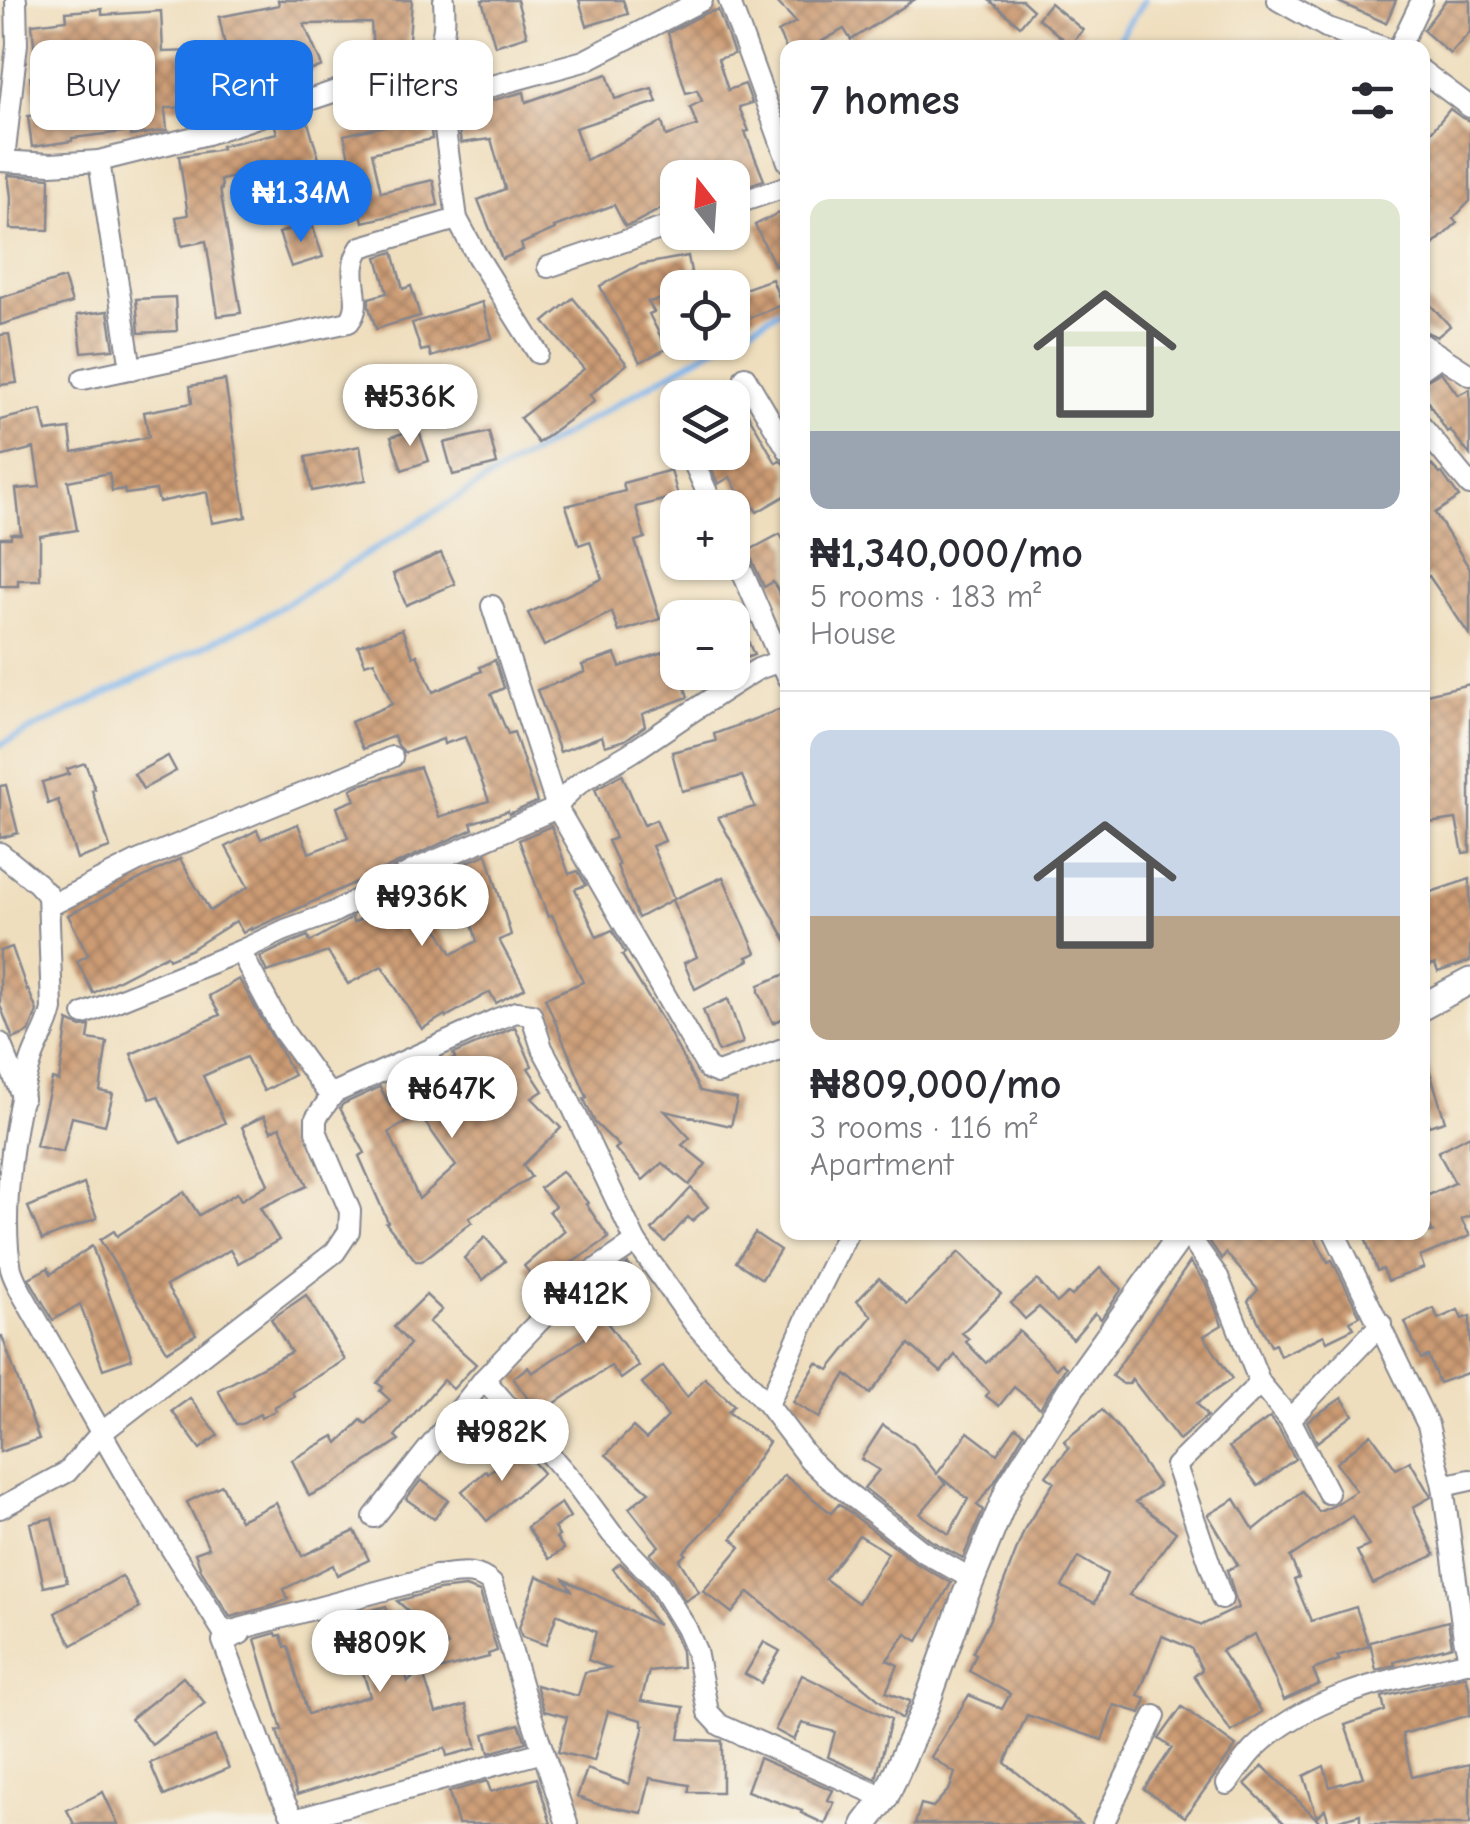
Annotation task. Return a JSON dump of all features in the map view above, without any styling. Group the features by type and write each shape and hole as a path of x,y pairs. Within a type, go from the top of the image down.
{"street":[{"path":"16,0 17,44 2,160 98,162 207,134 333,92"},
{"path":"442,40 444,0"},
{"path":"493,86 584,61 702,0"},
{"path":"728,0 780,140"},
{"path":"1278,0 1328,28 1363,40"},
{"path":"1403,40 1422,0"},
{"path":"1430,77 1470,107"},
{"path":"445,130 457,219 538,353"},
{"path":"98,162 130,369"},
{"path":"750,199 780,189"},
{"path":"84,379 350,322 356,301 352,267 362,247 457,219"},
{"path":"548,267 660,229"},
{"path":"1431,350 1470,375"},
{"path":"746,377 780,436"},
{"path":"1430,437 1470,485"},
{"path":"746,580 780,660"},
{"path":"492,606 557,808 708,1069 718,1073 780,1050"},
{"path":"84,1014 332,913 414,870 557,808 567,792 582,780 627,755 758,668 780,669"},
{"path":"0,853 55,904 140,860 392,757"},
{"path":"48,894 52,1009 48,1027 32,1057 16,1124 6,1208 10,1266 24,1298 130,1483 224,1633 436,1576 468,1572 483,1576 492,1584 567,1824"},
{"path":"240,951 283,1031 324,1089 334,1093"},
{"path":"1430,1003 1470,981"},
{"path":"0,1508 67,1472 101,1432 335,1252 349,1230 350,1211 316,1131 316,1118 334,1093 516,1012 530,1014 636,1242 693,1322 830,1479 922,1551 972,1579"},
{"path":"0,1042 23,1098"},
{"path":"768,1404 844,1240"},
{"path":"865,1824 885,1798 925,1708 1010,1486 1072,1387 1174,1240"},
{"path":"1182,1240 1218,1276 1260,1383 1290,1419 1328,1493"},
{"path":"1228,1784 1254,1748 1282,1725 1376,1684 1470,1661 1444,1486 1428,1425 1338,1240"},
{"path":"374,1517 484,1379 576,1283 636,1242"},
{"path":"1290,1419 1380,1324"},
{"path":"484,1379 575,1484 612,1534 658,1582 696,1651 708,1712 720,1725 885,1798"},
{"path":"1222,1599 1176,1466 1260,1383"},
{"path":"1444,1486 1470,1480"},
{"path":"274,1619 223,1641 278,1790 294,1820 543,1752"},
{"path":"1104,1824 1155,1716"},
{"path":"290,1824 323,1812"}],"building":[{"path":"278,0 412,0 409,40 372,40 371,23 304,24 311,40 224,40 219,17 279,5"},
{"path":"482,0 517,0 527,36 495,46"},
{"path":"579,0 623,0 628,14 587,26"},
{"path":"775,0 914,0 851,40 844,29 824,40 782,40 778,32 796,22"},
{"path":"989,0 1022,0 1033,10 1020,26"},
{"path":"1334,0 1396,0 1386,23"},
{"path":"1446,0 1470,0 1470,32 1450,54 1423,30"},
{"path":"1050,3 1083,30 1074,40 1064,40 1038,18"},
{"path":"102,9 102,15 161,11 163,52 175,52 175,108 165,108 167,130 72,138 32,147 28,116 30,130 155,130 155,40 34,40 32,24 67,20 66,12"},
{"path":"718,10 734,54 718,59 728,90 745,84 752,103 739,107 764,180 750,185 750,160 660,160 660,209 625,226 614,205 554,227 521,244 523,250 502,259 478,200 505,189 491,139 461,143 459,130 493,130 493,100 524,92 526,102 607,74 615,99 652,88 657,102 575,128 586,160 662,122 666,136 697,126 690,107 702,101 697,90 686,93 668,33"},
{"path":"313,45 322,66 313,70"},
{"path":"1450,109 1470,121 1470,201 1453,219 1457,223 1430,248 1431,195 1430,133"},
{"path":"276,130 310,130 319,159 288,169 287,165 221,180 241,313 218,316 206,241 182,246 176,217 188,215 179,156 222,149 221,146 277,133"},
{"path":"366,130 431,130 432,139 372,153 381,192 433,180 438,205 363,222 344,135"},
{"path":"8,175 50,178 49,230 10,229"},
{"path":"780,212 780,263 775,266 755,225"},
{"path":"311,222 323,257 291,267 279,233"},
{"path":"393,252 403,289 411,286 420,316 376,329 369,298 387,293 377,257"},
{"path":"688,256 691,270 660,270 660,300 648,302 654,312 649,314 660,335 660,352 640,362 600,286 639,265"},
{"path":"64,278 72,303 0,325 0,298"},
{"path":"772,279 780,306 750,318 750,287"},
{"path":"175,297 177,331 139,333 136,299"},
{"path":"573,298 627,364 590,395 595,401 538,443 520,418 584,369 544,322"},
{"path":"482,302 492,338 431,357 429,349 421,351 412,323"},
{"path":"1430,305 1450,326 1437,337 1430,334"},
{"path":"108,311 114,349 82,352 77,315"},
{"path":"9,334 17,383 0,385 0,335"},
{"path":"1441,372 1458,395 1470,389 1470,455 1450,430 1447,432 1430,405 1430,378"},
{"path":"225,380 246,517 212,523 207,492 159,502 156,490 125,494 124,489 112,491 109,473 68,481 77,530 40,536 40,580 18,580 18,586 0,586 0,538 21,534 16,489 40,487 34,448 0,457 0,420 41,410 46,432 70,429 73,452 149,437 144,412 192,403 190,386"},
{"path":"750,417 776,463 780,461 780,499 757,512 750,501 750,490 737,490 730,477 718,484 712,470 750,470"},
{"path":"418,428 429,461 402,470 391,437"},
{"path":"489,432 497,464 453,475 444,443"},
{"path":"360,446 366,480 312,491 306,457"},
{"path":"1430,463 1459,497 1435,513 1470,569 1470,636 1430,577"},
{"path":"671,470 676,490 660,490 660,501 636,507 645,538 635,541 660,619 619,632 612,612 544,646 528,613 602,579 590,541 579,545 566,506 625,491 623,483"},
{"path":"780,534 780,594 773,582 764,587 750,550"},
{"path":"441,553 455,584 406,605 393,574"},
{"path":"402,629 433,692 482,671 480,667 495,660 504,688 491,694 508,734 514,732 537,802 471,823 473,829 251,930 243,933 236,921 190,950 169,959 167,955 93,993 77,961 88,955 68,915 180,859 210,911 248,887 226,847 257,830 261,839 298,824 309,853 348,838 337,807 355,800 351,789 359,785 420,767 439,817 489,801 465,737 444,744 443,739 405,753 394,736 363,749 351,722 392,704 374,661 365,664 358,646"},
{"path":"660,653 660,690 686,690 688,697 642,714 645,726 625,740 605,746 602,736 560,752 537,690 585,672 582,665 615,654 620,667"},
{"path":"1470,684 1470,852 1463,853 1456,819 1430,823 1430,693"},
{"path":"780,709 780,929 718,817 755,807 742,776 682,791 672,752 716,741 714,734"},
{"path":"168,756 176,771 143,789 134,774"},
{"path":"85,763 110,848 77,859 58,800 48,804 42,782 69,774 67,769"},
{"path":"622,774 644,825 656,820 665,841 652,846 674,899 723,877 756,953 695,989 684,963 697,957 672,900 638,918 608,841 615,838 595,789"},
{"path":"6,785 18,833 0,838 0,786"},
{"path":"551,826 569,874 578,871 586,885 575,889 597,937 612,930 625,953 622,955 700,1091 737,1099 731,1126 665,1111 690,1138 682,1145 706,1164 689,1185 662,1163 643,1180 615,1149 619,1146 595,1123 545,998 583,982 552,915 548,917 519,840"},
{"path":"487,854 511,935 499,940 525,988 496,1003 490,992 422,1029 382,966 348,984 328,952 267,972 260,957 308,936 310,942 352,918 353,923 414,886 452,954 477,941 455,867"},
{"path":"1470,879 1470,961 1438,972 1435,964 1430,966 1430,892"},
{"path":"12,947 37,1011 29,1032 13,1039 0,1005 0,951"},
{"path":"780,976 780,1020 773,1023 759,985"},
{"path":"239,979 294,1075 264,1091 246,1057 203,1076 225,1123 181,1144 158,1096 150,1099 131,1054 220,1015 209,996"},
{"path":"728,999 743,1043 718,1052 703,1010"},
{"path":"68,1021 90,1026 88,1039 107,1042 100,1091 113,1094 105,1125 72,1117 63,1152 36,1146 52,1079 59,1081"},
{"path":"515,1027 532,1066 528,1068 543,1091 532,1098 561,1128 523,1165 531,1177 469,1218 472,1222 422,1261 416,1261 386,1223 359,1156 365,1153 340,1108 380,1087 390,1106 455,1058 453,1054","holes":["420,1115 456,1166 419,1199 389,1132"]},
{"path":"1430,1072 1445,1121 1430,1126"},
{"path":"264,1116 271,1131 280,1127 307,1186 260,1208 279,1240 238,1263 230,1250 166,1286 196,1334 167,1351 100,1240 114,1231 117,1236 184,1192 199,1215 237,1193 241,1200 268,1184 242,1127"},
{"path":"1470,1135 1470,1216 1461,1219 1470,1236 1420,1257 1424,1268 1388,1281 1383,1269 1377,1271 1366,1240 1430,1240 1433,1232 1430,1194 1455,1183 1438,1152"},
{"path":"562,1171 609,1238 542,1288 524,1266 565,1231 549,1211 555,1206 540,1188"},
{"path":"84,1184 97,1218 42,1240 28,1207"},
{"path":"691,1188 708,1207 692,1221 688,1217 665,1242 652,1230"},
{"path":"755,1233 780,1250 762,1279 736,1262"},
{"path":"485,1237 505,1261 483,1280 464,1258"},
{"path":"1209,1240 1316,1240 1328,1262 1332,1260 1360,1316 1350,1321 1354,1328 1327,1341 1324,1335 1280,1356 1248,1301 1258,1290 1226,1253 1222,1259"},
{"path":"92,1246 132,1359 103,1369 80,1304 53,1320 29,1278 48,1268 51,1274"},
{"path":"959,1252 1001,1294 962,1333 969,1339 966,1342 986,1363 1019,1331 1056,1369 1061,1363 1066,1367 1040,1408 1014,1387 999,1406 986,1396 989,1392 955,1355 941,1372 909,1344 870,1394 846,1374 819,1418 793,1402 817,1363 829,1370 872,1316 857,1301 879,1278 907,1304"},
{"path":"1190,1262 1206,1284 1222,1325 1204,1336 1232,1379 1197,1403 1207,1416 1179,1440 1132,1379 1123,1384 1112,1376"},
{"path":"628,1264 648,1292 606,1321 639,1366 621,1379 611,1366 555,1403 559,1409 543,1420 513,1378 528,1367 532,1373 588,1336 570,1309"},
{"path":"1100,1268 1122,1289 1101,1319 1095,1313 1073,1339 1039,1307 1025,1319 1011,1303 1037,1280 1057,1303 1068,1293 1072,1296"},
{"path":"306,1295 345,1360 292,1392 294,1396 274,1407 276,1410 236,1424 218,1390 291,1352 271,1319"},
{"path":"426,1295 442,1310 429,1322 476,1364 453,1389 443,1380 395,1436 399,1440 309,1496 292,1460 334,1436 338,1443 361,1420 366,1424 390,1400 377,1383 410,1344 394,1327"},
{"path":"1434,1308 1438,1319 1458,1310 1462,1319 1470,1316 1470,1372 1439,1383 1428,1356 1421,1359 1405,1322"},
{"path":"0,1336 39,1439 0,1452"},
{"path":"663,1366 687,1397 705,1378 734,1405 728,1412 769,1442 719,1516 679,1560 699,1592 685,1601 670,1575 650,1554 659,1546 629,1508 649,1492 606,1455 633,1427 646,1439 668,1417 642,1383"},
{"path":"190,1398 218,1435 200,1449 172,1411"},
{"path":"1342,1398 1353,1415 1317,1442 1307,1421"},
{"path":"1102,1410 1120,1430 1159,1486 1136,1502 1176,1532 1129,1595 1202,1625 1238,1608 1227,1570 1238,1565 1208,1515 1235,1499 1254,1530 1302,1491 1319,1512 1333,1506 1356,1491 1336,1463 1371,1434 1396,1469 1410,1461 1431,1497 1413,1507 1435,1555 1373,1584 1357,1551 1369,1546 1352,1516 1290,1557 1299,1578 1294,1580 1311,1621 1356,1607 1369,1646 1337,1656 1339,1660 1313,1670 1319,1684 1284,1700 1255,1634 1221,1651 1262,1712 1231,1732 1194,1676 1202,1670 1191,1648 1162,1636 1138,1696 1146,1698 1141,1713 1114,1705 1102,1740 1027,1715 1005,1763 1081,1824 915,1824 921,1804 933,1807 950,1788 955,1773 931,1757 969,1695 1002,1709 1010,1694 969,1671 976,1654 973,1652 1025,1528 1054,1482 1046,1476 1069,1448 1064,1441","holes":["1078,1557 1107,1574 1095,1603 1062,1587"]},
{"path":"1270,1417 1295,1459 1258,1486 1229,1447"},
{"path":"883,1425 914,1445 937,1474 968,1432 997,1454 1016,1427 1024,1433 977,1505 983,1510 963,1558 930,1540 864,1488 879,1470 861,1459","holes":["939,1476 968,1499 949,1534 920,1514 945,1484"]},
{"path":"520,1447 543,1473 487,1521 462,1491"},
{"path":"784,1475 831,1513 839,1504 914,1562 951,1583 918,1641 906,1634 887,1660 898,1665 886,1692 910,1701 902,1719 749,1592 732,1613 703,1591 740,1547 732,1538","holes":["859,1535 888,1553 858,1603 825,1579"]},
{"path":"421,1480 448,1500 434,1519 406,1499"},
{"path":"222,1485 240,1520 276,1503 302,1556 355,1531 369,1560 337,1575 333,1565 284,1589 288,1599 230,1617 202,1572 195,1553 209,1548 187,1502"},
{"path":"561,1503 570,1517 554,1528 564,1549 549,1559 527,1527"},
{"path":"52,1518 67,1582 44,1587 30,1523"},
{"path":"620,1563 647,1590 681,1651 682,1667 649,1671 641,1701 684,1707 679,1739 722,1741 722,1792 689,1792 689,1785 650,1778 642,1813 577,1797 587,1769 629,1784 644,1726 642,1720 608,1711 594,1761 558,1752 567,1717 544,1711 536,1685 578,1696 585,1672 609,1668 588,1660 596,1632 557,1614 546,1645 522,1637 519,1628 537,1576 571,1590 565,1580 658,1625 613,1569"},
{"path":"122,1576 140,1608 72,1645 55,1613"},
{"path":"465,1587 480,1592 497,1651 489,1657 423,1674 436,1713 466,1705 477,1748 447,1756 445,1748 297,1795 255,1639 281,1635 285,1647 288,1646 308,1714 370,1696 354,1642 359,1641 352,1616 386,1606 408,1682 448,1645 397,1601"},
{"path":"1448,1621 1452,1646 1376,1670 1370,1642"},
{"path":"764,1642 780,1651 761,1683 745,1674"},
{"path":"802,1675 891,1719 876,1779 828,1757 835,1732 802,1723 794,1740 775,1730"},
{"path":"1466,1676 1470,1715 1402,1734 1412,1777 1470,1764 1470,1824 1360,1824 1360,1814 1329,1823 1325,1809 1317,1817 1304,1776 1324,1766 1330,1787 1363,1777 1345,1725 1385,1711 1382,1697"},
{"path":"183,1677 205,1703 152,1745 131,1719"},
{"path":"1182,1707 1236,1746 1185,1817 1144,1789 1172,1748 1159,1739"},
{"path":"519,1724 526,1742 489,1753 484,1734"},
{"path":"215,1736 229,1768 164,1796 150,1763"},
{"path":"759,1758 833,1790 828,1800 834,1803 825,1824 802,1811 747,1791"},
{"path":"1263,1766 1322,1824 1285,1824 1245,1784"},
{"path":"537,1778 551,1824 458,1824 449,1792 487,1781 491,1792"},
{"path":"103,1792 118,1824 74,1824 67,1810"}],"waterway":[{"path":"1119,40 1144,0"},
{"path":"750,328 780,311"},
{"path":"0,745 266,616 488,479 693,360"}]}
